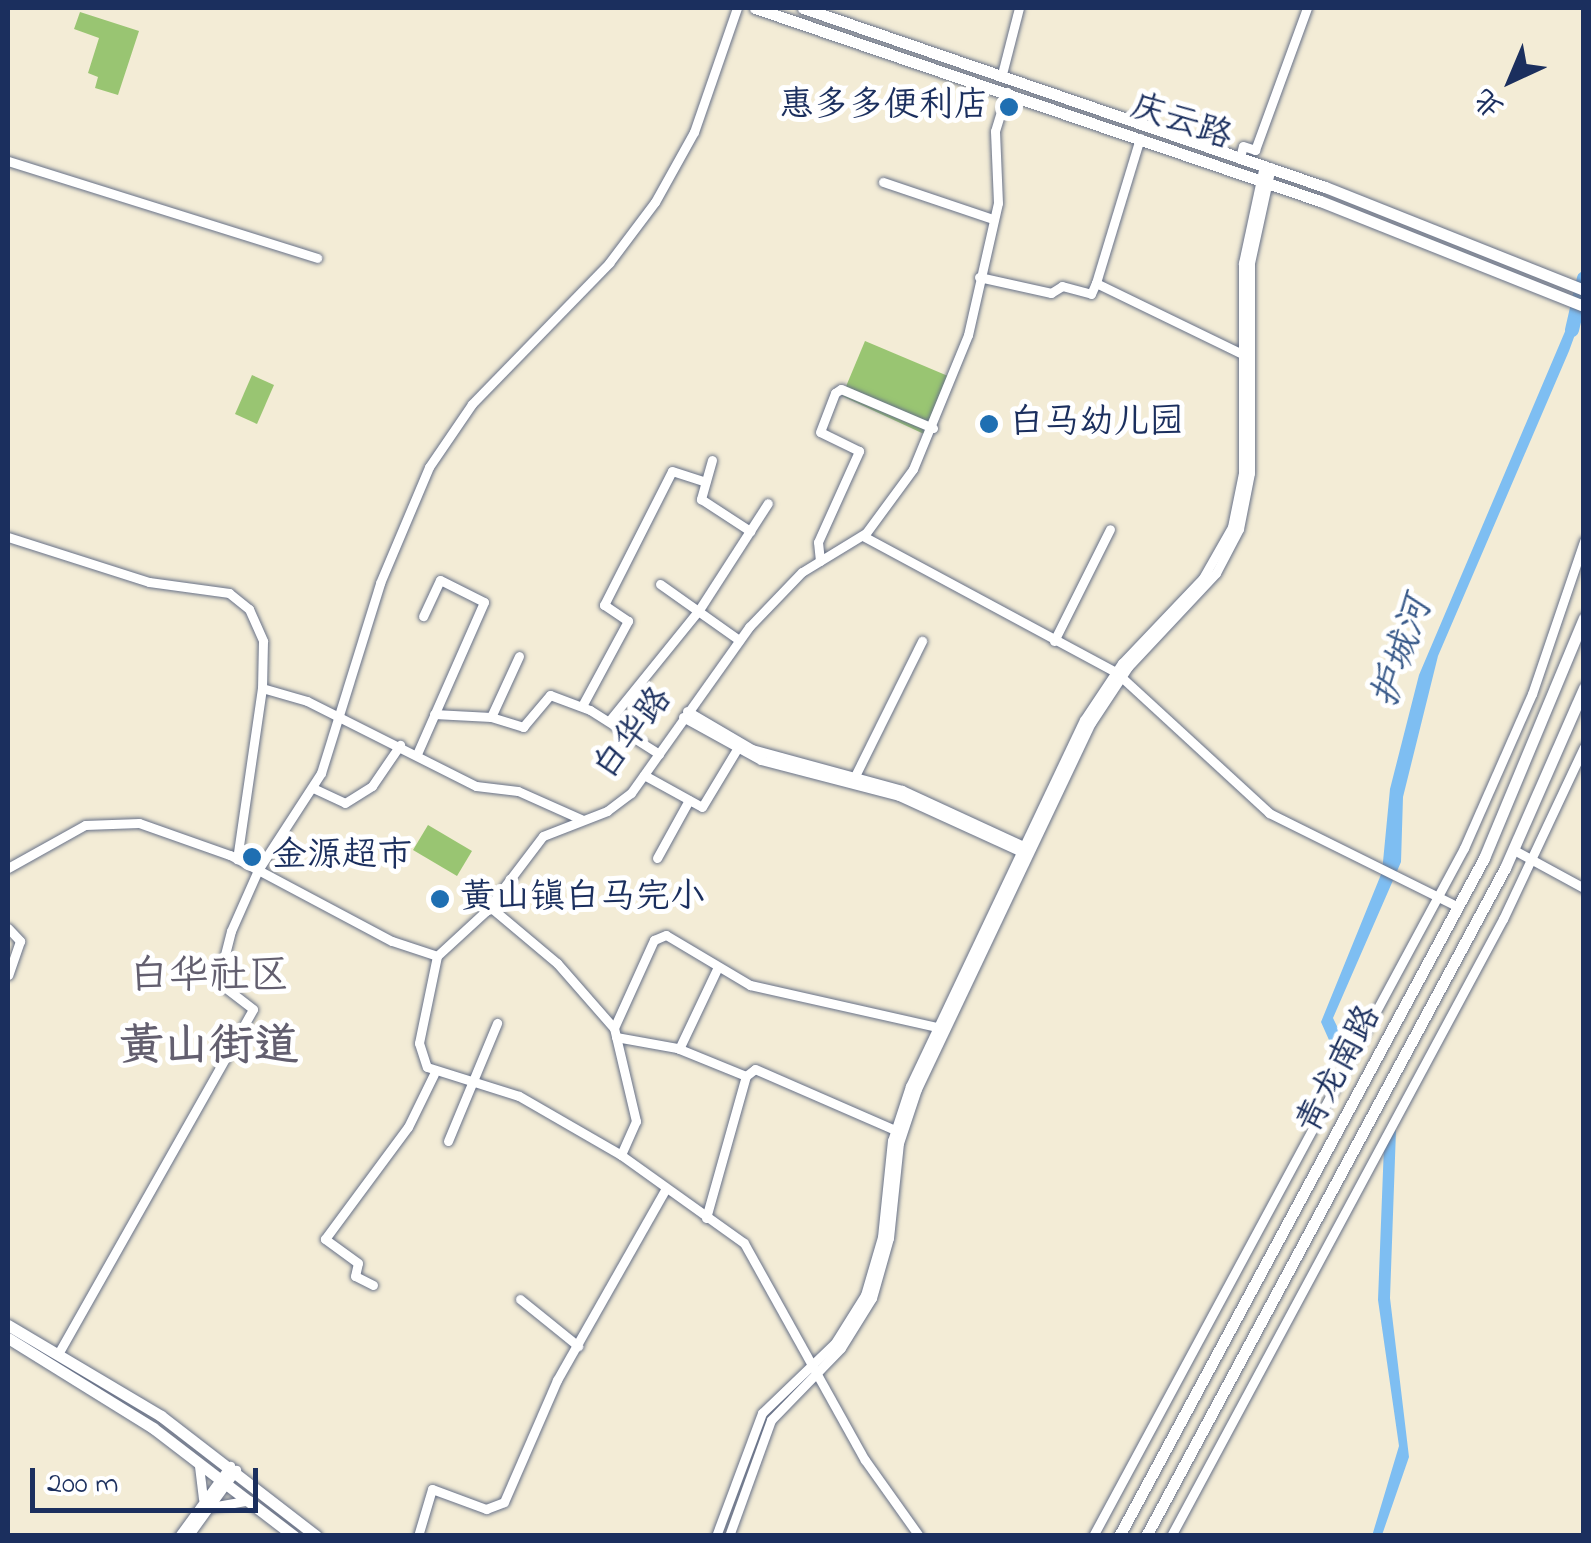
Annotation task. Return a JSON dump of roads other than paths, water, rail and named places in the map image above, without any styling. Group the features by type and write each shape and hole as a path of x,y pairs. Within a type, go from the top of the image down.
{"main road":[{"name":"庆云路","path":"756,8 1262,181 1584,306"},
{"name":"庆云路","path":"803,8 829,12 1240,156 1584,290"},
{"name":"青龙南路","path":"1119,1536 1458,907 1534,749 1584,618"},
{"name":"青龙南路","path":"1146,1536 1514,850 1584,688"},
{"path":"8,1326 58,1354 233,1468 316,1536"},
{"path":"8,1338 192,1455 294,1536"}],"street":[{"path":"58,1354 254,1007 217,979 258,870 313,788 385,570 429,466 472,404 602,270 655,202 694,132 737,8"},
{"path":"1002,74 1018,8"},
{"path":"1240,156 1244,146 1256,150 1307,8"},
{"name":"白华路","path":"436,956 489,906 536,843 560,824 614,807 644,775 739,640 820,560 862,536 913,469 968,335 993,219 999,177 995,130 1006,92"},
{"path":"979,277 1051,293 1062,286 1091,294 1140,138"},
{"path":"8,161 317,258"},
{"path":"729,1536 771,1420 844,1332 871,1278 895,1130 937,1027 1118,674 1203,578 1232,527 1243,472 1244,248 1267,166"},
{"path":"1118,674 1216,572 1243,518 1250,473 1250,263 1262,181"},
{"path":"882,182 993,219"},
{"path":"1096,283 1242,354"},
{"path":"820,560 818,542 859,451 820,432 835,393 840,389 933,428"},
{"path":"712,460 704,501 750,531"},
{"path":"582,706 628,621 604,606 672,470 705,482"},
{"path":"609,721 699,610 768,503"},
{"path":"1054,641 1110,529"},
{"path":"862,536 1118,674 1254,803 1458,907"},
{"path":"8,538 148,582 236,596 263,640 262,688 237,859"},
{"path":"1093,1536 1438,897 1519,726 1584,541"},
{"path":"417,754 484,602 440,580 423,616"},
{"path":"660,584 739,640"},
{"path":"855,776 922,640"},
{"path":"491,717 519,656"},
{"path":"262,688 338,716 476,786 518,791 581,819"},
{"path":"434,714 491,717 523,728 550,695 582,706 659,754"},
{"path":"685,714 752,749 919,796 1026,850"},
{"path":"685,714 738,749 900,796 1026,850"},
{"path":"313,788 345,803 372,786 400,745"},
{"path":"1170,1536 1533,860 1584,748"},
{"path":"644,775 702,807 738,749"},
{"path":"657,858 689,800"},
{"path":"8,868 75,829 114,820 139,823 237,859 392,942 436,956 419,1043 434,1074 519,1096 621,1155 752,1254 865,1460 919,1536"},
{"path":"716,1536 762,1413 850,1336 872,1298 890,1238 899,1142 910,1106 1026,850"},
{"path":"1514,850 1584,888"},
{"path":"489,906 557,963 615,1032 636,1122 621,1155"},
{"path":"8,928 20,941 8,974"},
{"path":"615,1032 659,936 676,939 758,988 937,1027"},
{"path":"679,1048 718,967"},
{"path":"448,1140 497,1023"},
{"path":"615,1032 679,1048 746,1076"},
{"path":"706,1218 746,1076 762,1067 895,1130"},
{"path":"373,1286 355,1276 358,1263 325,1239 408,1127 434,1074"},
{"path":"418,1536 432,1489 486,1509 504,1502 578,1346 665,1190"},
{"path":"520,1299 578,1346"},
{"path":"188,1536 205,1506 204,1478 192,1455"},
{"path":"179,1536 233,1468"},
{"path":"205,1506 252,1501"}],"water":[{"path":"1572,315 1581,318 1569,351 1438,656 1403,797 1401,862 1333,1018 1350,1053 1341,1067 1321,1022 1382,872 1390,789 1419,675"},
{"path":"1396,1130 1390,1298 1409,1457 1382,1535 1372,1536 1399,1446 1378,1300 1384,1145"}],"waterway":[{"name":"护城河","path":"1572,330 1584,278"}],"place":[{"name":"惠多多便利店","path":"1009,107"},
{"name":"白马幼儿园","path":"989,424"},
{"name":"金源超市","path":"252,857"},
{"name":"黄山镇白马完小","path":"440,899"}],"district":[{"name":"白华社区","path":"209,978"},
{"name":"黄山街道","path":"209,1049"}]}
